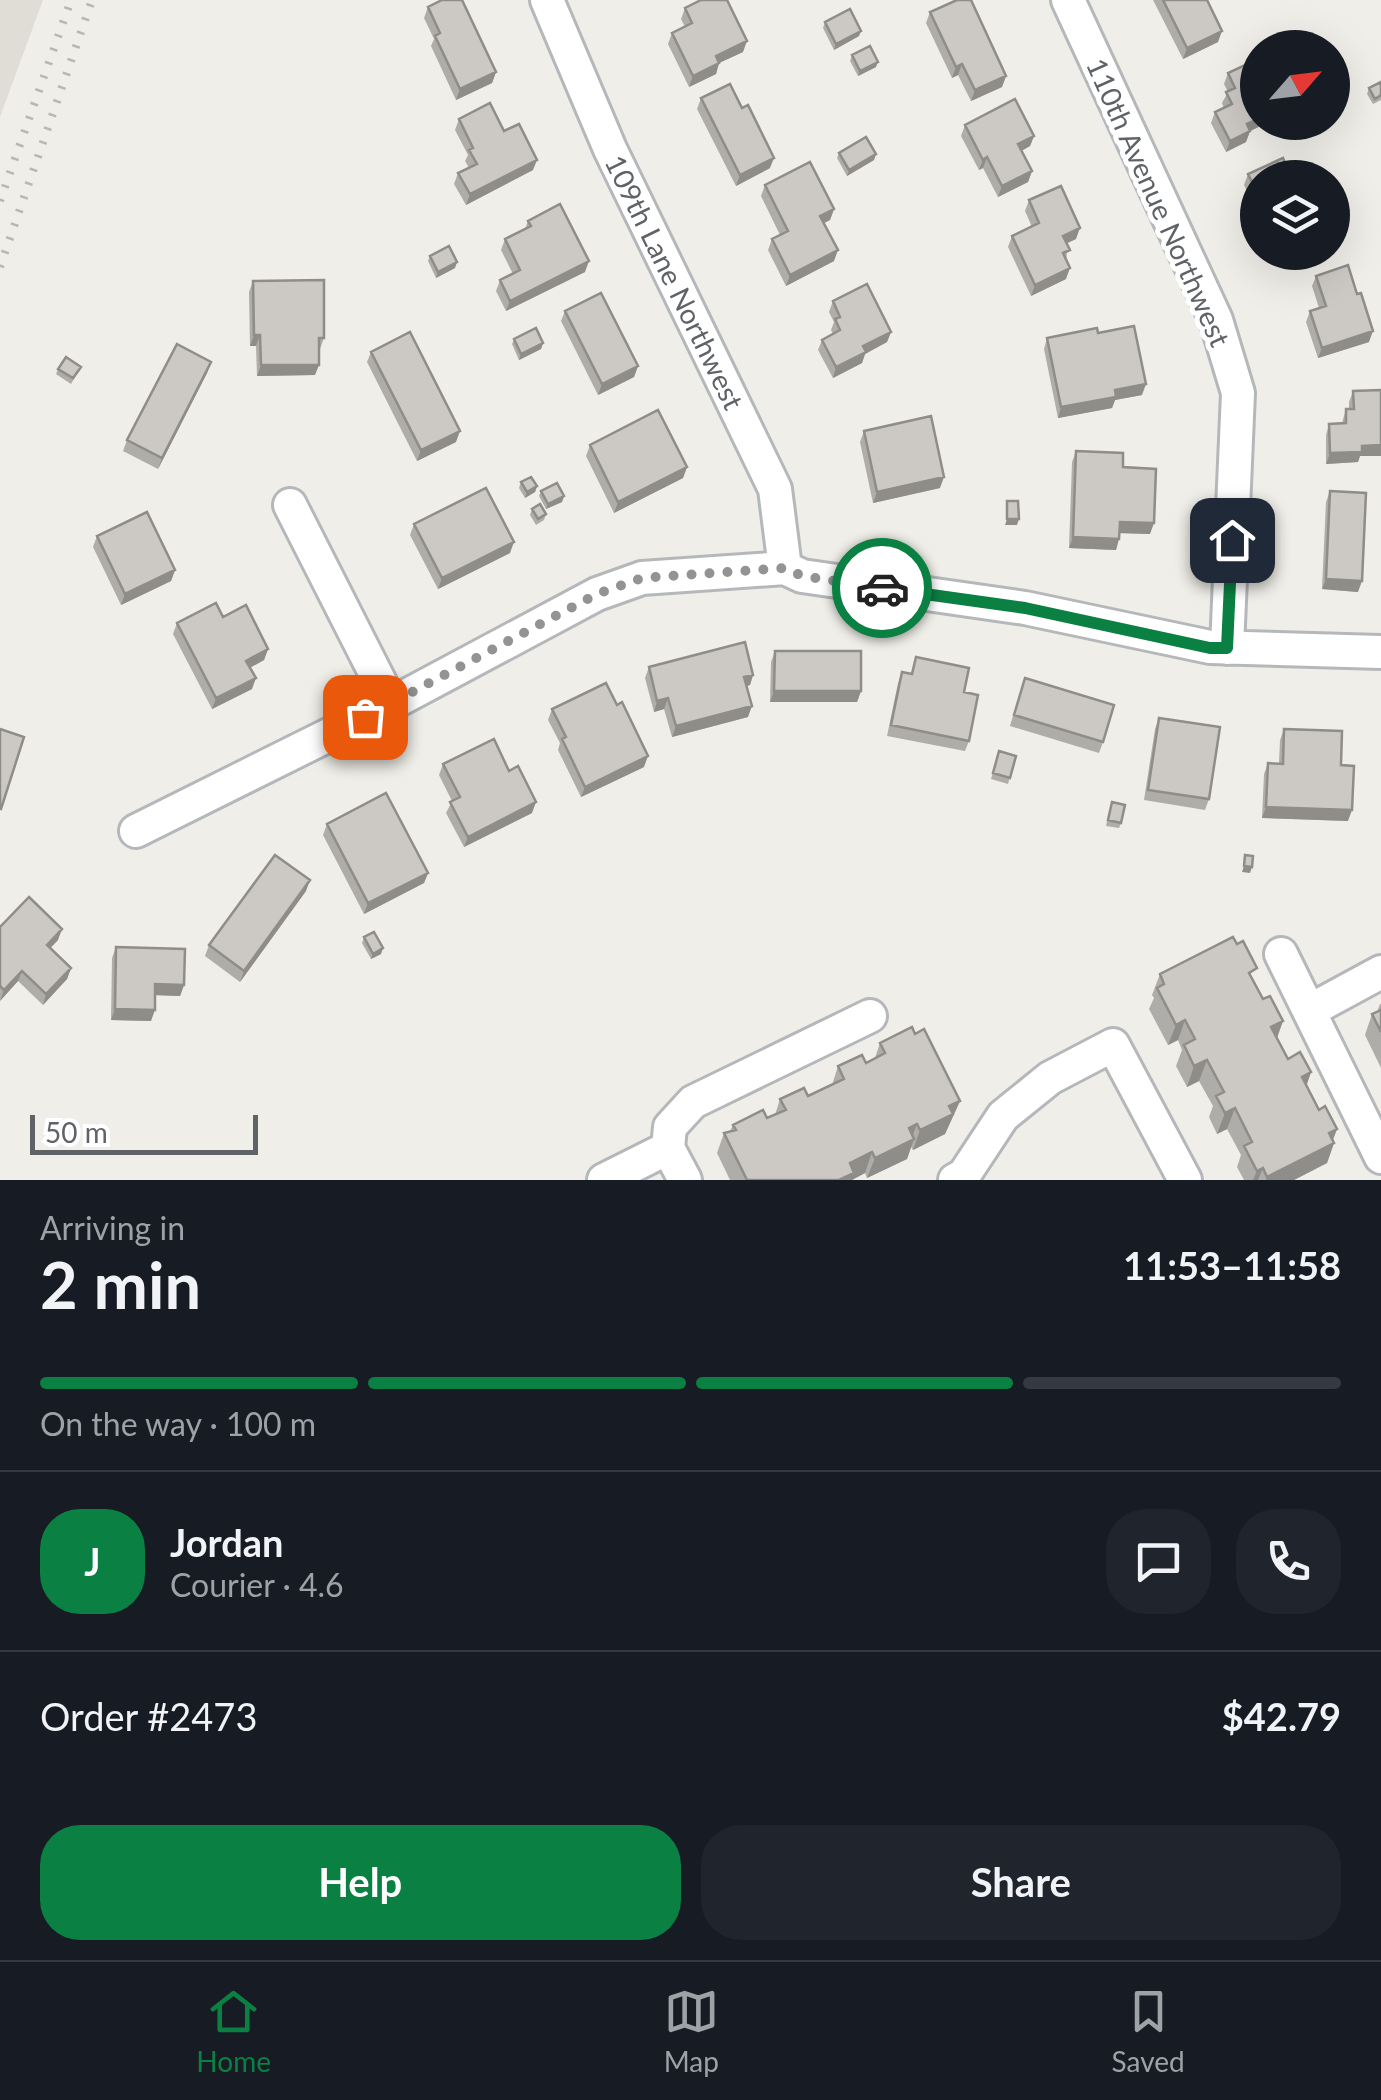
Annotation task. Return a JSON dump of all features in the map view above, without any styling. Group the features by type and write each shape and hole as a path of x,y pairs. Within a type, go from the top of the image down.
{"street":[{"name":"109th Lane Northwest","path":"547,0 610,148 775,489 785,568"},
{"name":"110th Avenue Northwest","path":"1068,0 1216,320 1238,392 1227,648"},
{"path":"290,505 390,704"},
{"path":"136,832 597,594 642,578 785,568 802,576 1025,608 1210,648 1381,652"},
{"path":"1281,954 1381,1157"},
{"path":"1309,1011 1381,972"},
{"path":"684,1180 668,1148 670,1127 692,1102 870,1016"},
{"path":"955,1180 964,1175 1003,1116 1050,1078 1112,1045 1185,1180"},
{"path":"604,1180 668,1148"},
{"path":"1371,1180 1381,1175"}],"shaded area":[{"path":"0,0 43,0 0,117"}],"building":[{"path":"442,0 462,0 496,72 460,89 435,36 440,33 428,7"},
{"path":"701,0 727,0 747,41 716,56 719,63 693,76 672,33 692,23 685,8"},
{"path":"957,0 971,0 1006,76 975,90 962,64 956,67 930,12"},
{"path":"1163,0 1207,0 1222,31 1187,48"},
{"path":"850,9 861,31 836,44 825,22"},
{"path":"870,46 878,62 860,71 852,55"},
{"path":"1240,67 1240,136 1230,141 1215,112 1232,104 1226,92 1235,88 1228,73"},
{"path":"1381,82 1381,95 1375,99 1369,88"},
{"path":"730,84 742,108 748,105 774,158 740,175 701,98"},
{"path":"1015,99 1034,136 1018,144 1032,171 1002,186 965,125"},
{"path":"490,103 504,131 519,124 537,160 470,194 458,173 477,164 459,119"},
{"path":"866,137 876,154 849,170 839,153"},
{"path":"810,162 834,209 820,216 838,250 790,275 772,239 788,231 765,185"},
{"path":"1061,186 1080,228 1063,236 1070,250 1063,253 1070,268 1035,285 1012,236 1039,223 1029,200"},
{"path":"560,204 589,261 510,301 500,280 520,270 505,239"},
{"path":"449,246 457,262 438,272 430,256"},
{"path":"1350,270 1373,331 1322,348 1310,311 1326,306 1316,276"},
{"path":"324,280 324,338 319,338 319,365 261,365 260,335 254,335 253,281"},
{"path":"867,284 891,332 863,346 866,352 836,367 822,340 840,330 835,319 840,317 833,301"},
{"path":"601,293 638,366 602,384 565,311"},
{"path":"1134,326 1146,384 1115,390 1116,397 1061,407 1047,338 1097,328 1098,333"},
{"path":"536,328 543,343 521,354 514,339"},
{"path":"410,332 460,431 421,450 371,352"},
{"path":"177,344 211,362 162,458 127,440"},
{"path":"66,357 81,367 73,378 58,369"},
{"path":"1381,390 1381,445 1362,446 1362,452 1330,453 1329,424 1346,423 1346,409 1354,409 1353,391"},
{"path":"658,410 687,467 618,502 590,445"},
{"path":"931,416 944,477 877,492 864,431"},
{"path":"1076,451 1123,453 1123,467 1156,469 1154,523 1120,522 1119,539 1073,537"},
{"path":"531,477 537,486 527,492 521,482"},
{"path":"557,483 564,496 548,504 541,491"},
{"path":"486,488 514,542 442,578 414,524"},
{"path":"1330,491 1366,493 1362,581 1326,579"},
{"path":"1007,501 1018,501 1019,519 1007,519"},
{"path":"540,504 546,514 538,519 532,509"},
{"path":"147,512 175,570 125,594 97,536"},
{"path":"216,603 223,617 246,605 268,649 246,661 256,678 216,698 177,623"},
{"path":"745,642 753,675 744,677 752,706 676,726 668,698 657,701 649,667"},
{"path":"775,651 861,651 861,691 774,691"},
{"path":"916,657 969,668 964,692 978,695 969,741 891,725 902,672 912,674"},
{"path":"1025,678 1114,705 1103,742 1014,715"},
{"path":"606,683 617,705 622,702 648,756 585,787 552,709"},
{"path":"1159,718 1220,727 1209,799 1148,790"},
{"path":"0,729 24,737 1,809 0,809"},
{"path":"1284,729 1342,731 1341,765 1354,766 1352,810 1266,807 1268,763 1283,764"},
{"path":"494,739 509,771 518,766 536,802 468,837 450,802 460,797 443,764"},
{"path":"999,751 1016,756 1010,778 993,773"},
{"path":"386,793 428,873 368,903 327,824"},
{"path":"1112,802 1125,805 1121,823 1108,820"},
{"path":"275,855 310,880 244,971 209,945"},
{"path":"1245,855 1253,856 1252,867 1244,866"},
{"path":"29,897 62,929 47,945 71,968 46,994 22,971 4,990 0,986 0,927"},
{"path":"374,932 383,948 373,954 364,937"},
{"path":"1233,937 1237,944 1243,941 1257,968 1249,973 1263,999 1270,996 1283,1021 1271,1027 1288,1059 1300,1052 1311,1072 1302,1077 1319,1110 1325,1106 1337,1129 1329,1133 1334,1143 1267,1177 1263,1168 1257,1171 1244,1146 1252,1142 1235,1108 1225,1113 1216,1096 1224,1092 1207,1060 1194,1066 1184,1045 1195,1039 1185,1020 1176,1025 1157,988 1164,984 1160,974"},
{"path":"116,947 185,949 184,985 155,984 155,1010 115,1009"},
{"path":"1381,1010 1381,1032 1372,1014"},
{"path":"912,1027 915,1034 924,1029 960,1101 949,1106 953,1114 920,1130 917,1124 909,1128 914,1139 875,1158 872,1152 850,1163 854,1173 839,1180 747,1180 724,1133 736,1130 733,1125 763,1110 767,1118 786,1110 780,1099 804,1088 808,1096 844,1079 838,1066 862,1055 866,1063 885,1053 880,1043"}],"railway":[{"path":"0,201 71,0"},
{"path":"0,267 92,0"}],"way so far":[{"path":"365,717 597,594 642,578 785,568 802,576 882,588"}],"route":[{"path":"882,588 1025,608 1210,648 1227,648 1232,540"}]}
